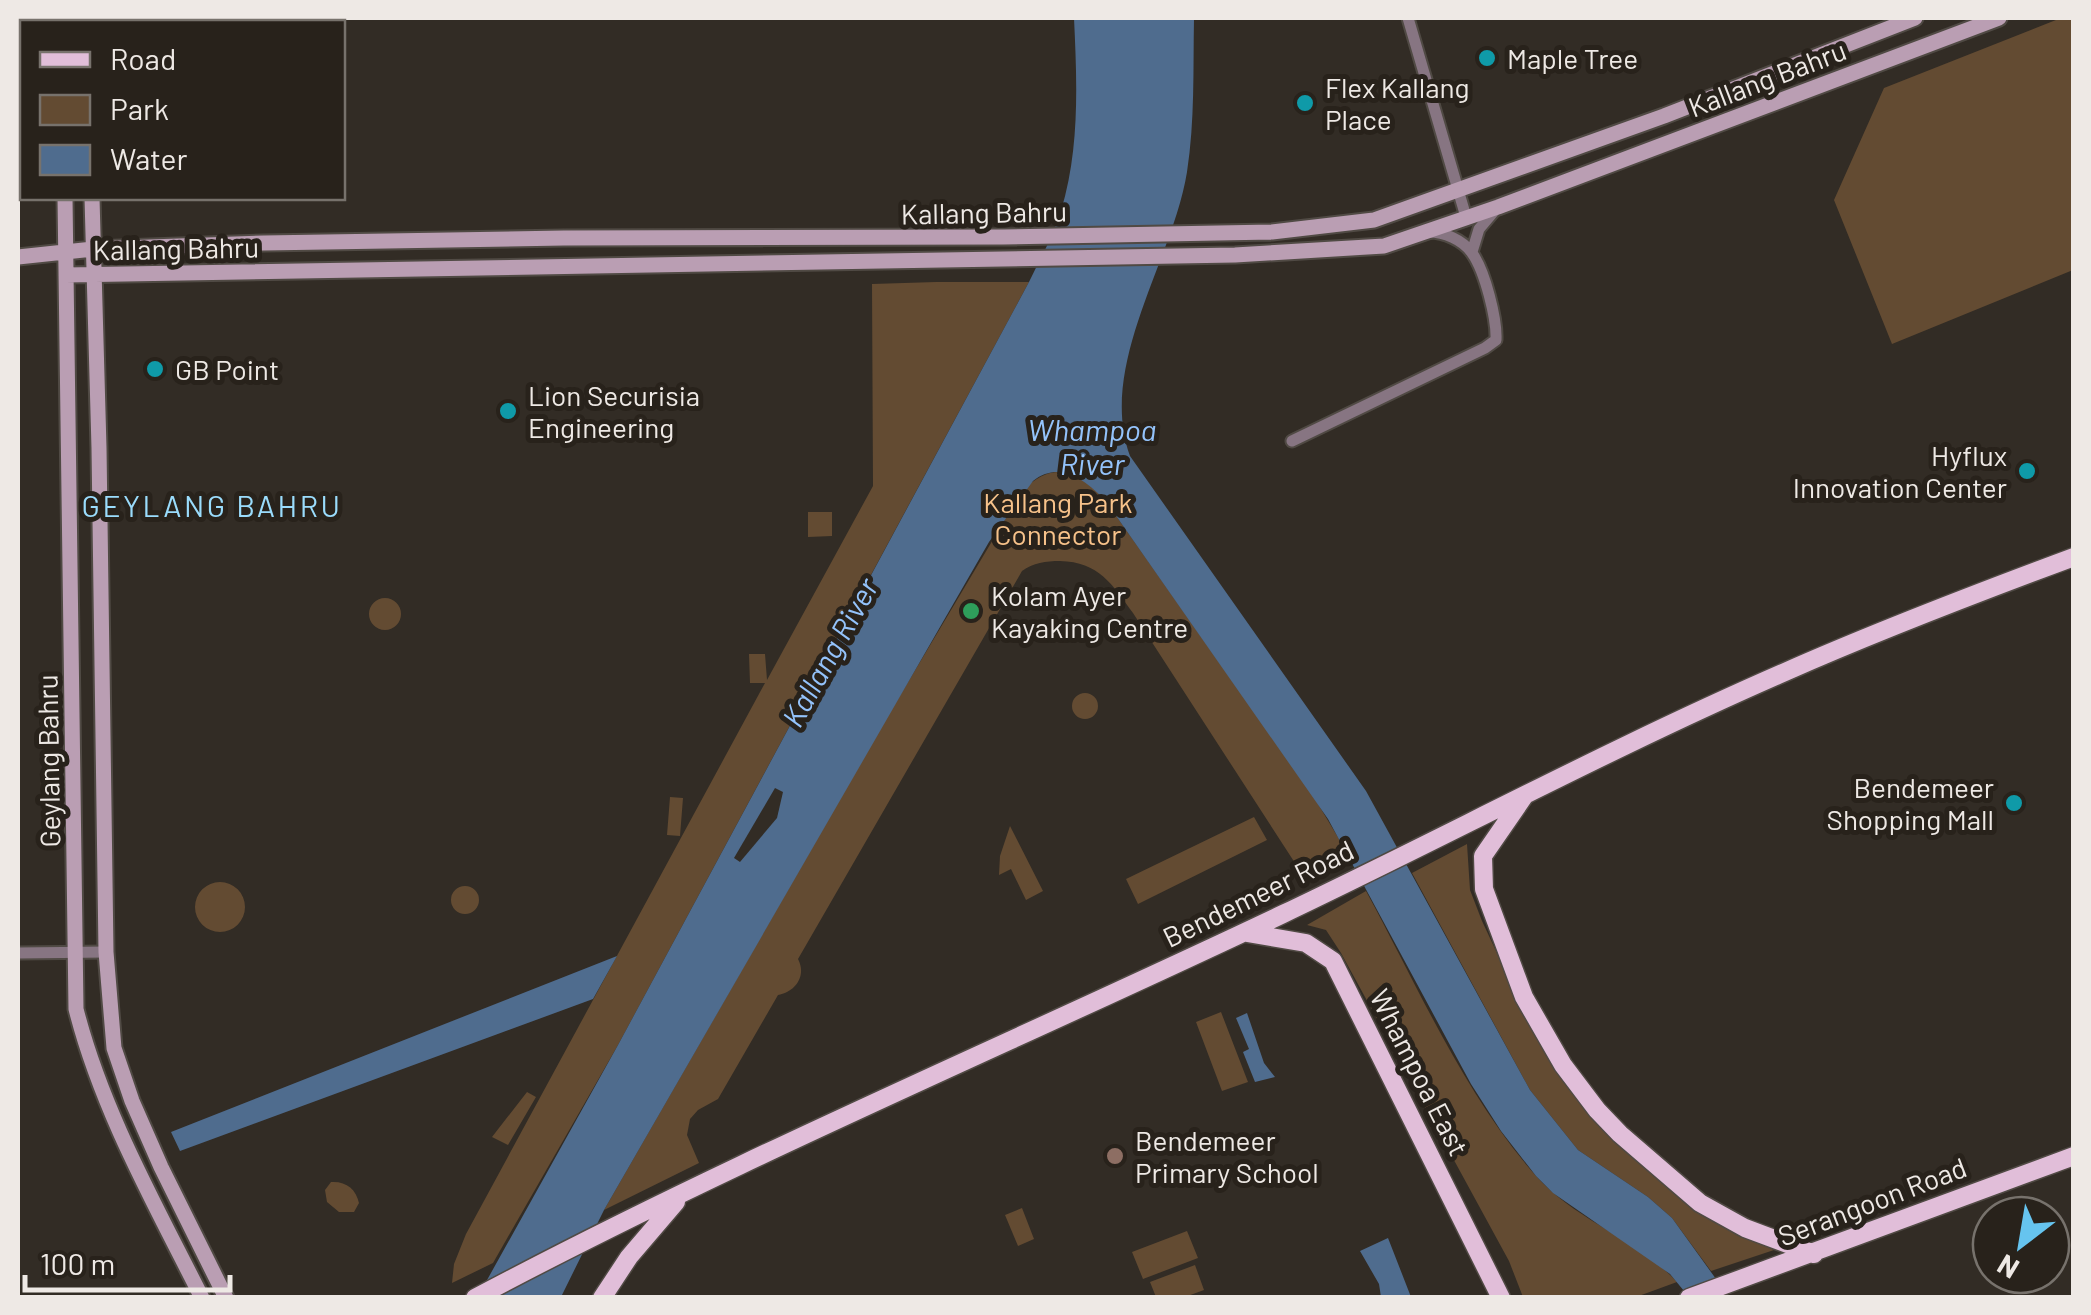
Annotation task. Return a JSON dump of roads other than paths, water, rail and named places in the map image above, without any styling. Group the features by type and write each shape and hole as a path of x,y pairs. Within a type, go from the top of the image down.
{"main road":[{"name":"Kallang Bahru","path":"18,257 94,249 564,238 1003,238 1272,232 1374,220 1806,62 1915,18"},
{"name":"Kallang Bahru","path":"66,275 1194,256 1384,246 1498,207 1999,18"},
{"name":"Geylang Bahru","path":"64,200 76,1009 86,1050 118,1130 202,1298"},
{"name":"Geylang Bahru","path":"92,200 106,952 114,1048 161,1167 226,1298"},
{"path":"18,257 48,246 65,227"},
{"name":"Bendemeer Road","path":"475,1298 608,1227 1242,933 1788,671 2074,557"},
{"path":"1526,795 1484,856 1484,889 1524,997 1563,1065 1620,1134 1700,1203 1745,1228 1814,1254"},
{"name":"Whampoa East","path":"1242,933 1296,940 1316,948 1333,962 1500,1297"},
{"name":"Serangoon Road","path":"1689,1298 2074,1156"},
{"path":"602,1298 629,1257 683,1195"}],"street":[{"path":"1408,18 1466,217"},
{"path":"1472,252 1484,220 1498,207"},
{"path":"1292,441 1496,340 1497,319 1472,252 1447,234 1425,231"},
{"path":"18,952 106,952"}],"water":[{"name":"Whampoa River","path":"1074,18 1194,18 1187,172 1168,241 1130,349 1123,386 1122,421 1130,456 1366,791 1530,1090 1578,1150 1672,1218 1729,1297 1689,1297 1670,1274 1553,1193 1536,1176 1471,1084 1328,819 1105,500 1072,475 1053,472 1033,481 989,542 604,1210 561,1297 477,1298 618,1045 1051,238 1067,187 1074,139"},
{"path":"617,956 593,999 180,1151 171,1132"},
{"path":"1247,1013 1264,1063 1275,1077 1255,1082 1243,1052 1249,1049 1236,1018"},
{"path":"1388,1238 1411,1297 1381,1297 1379,1284 1360,1251"}],"place":[{"name":"Maple Tree","path":"1487,58"},
{"name":"Flex Kallang Place","path":"1305,103"},
{"name":"GB Point","path":"155,369"},
{"name":"Lion Securisia Engineering","path":"508,411"},
{"name":"Hyflux Innovation Center","path":"2027,471"},
{"name":"Kolam Ayer Kayaking Centre","path":"971,611"},
{"name":"Bendemeer Shopping Mall","path":"2014,803"},
{"name":"Bendemeer Primary School","path":"1115,1156"}],"district":[{"name":"GEYLANG BAHRU","path":"212,505"}],"park label":[{"name":"Kallang Park Connector","path":"1058,518"}],"water label":[{"name":"Kallang River","path":"829,652"}]}
